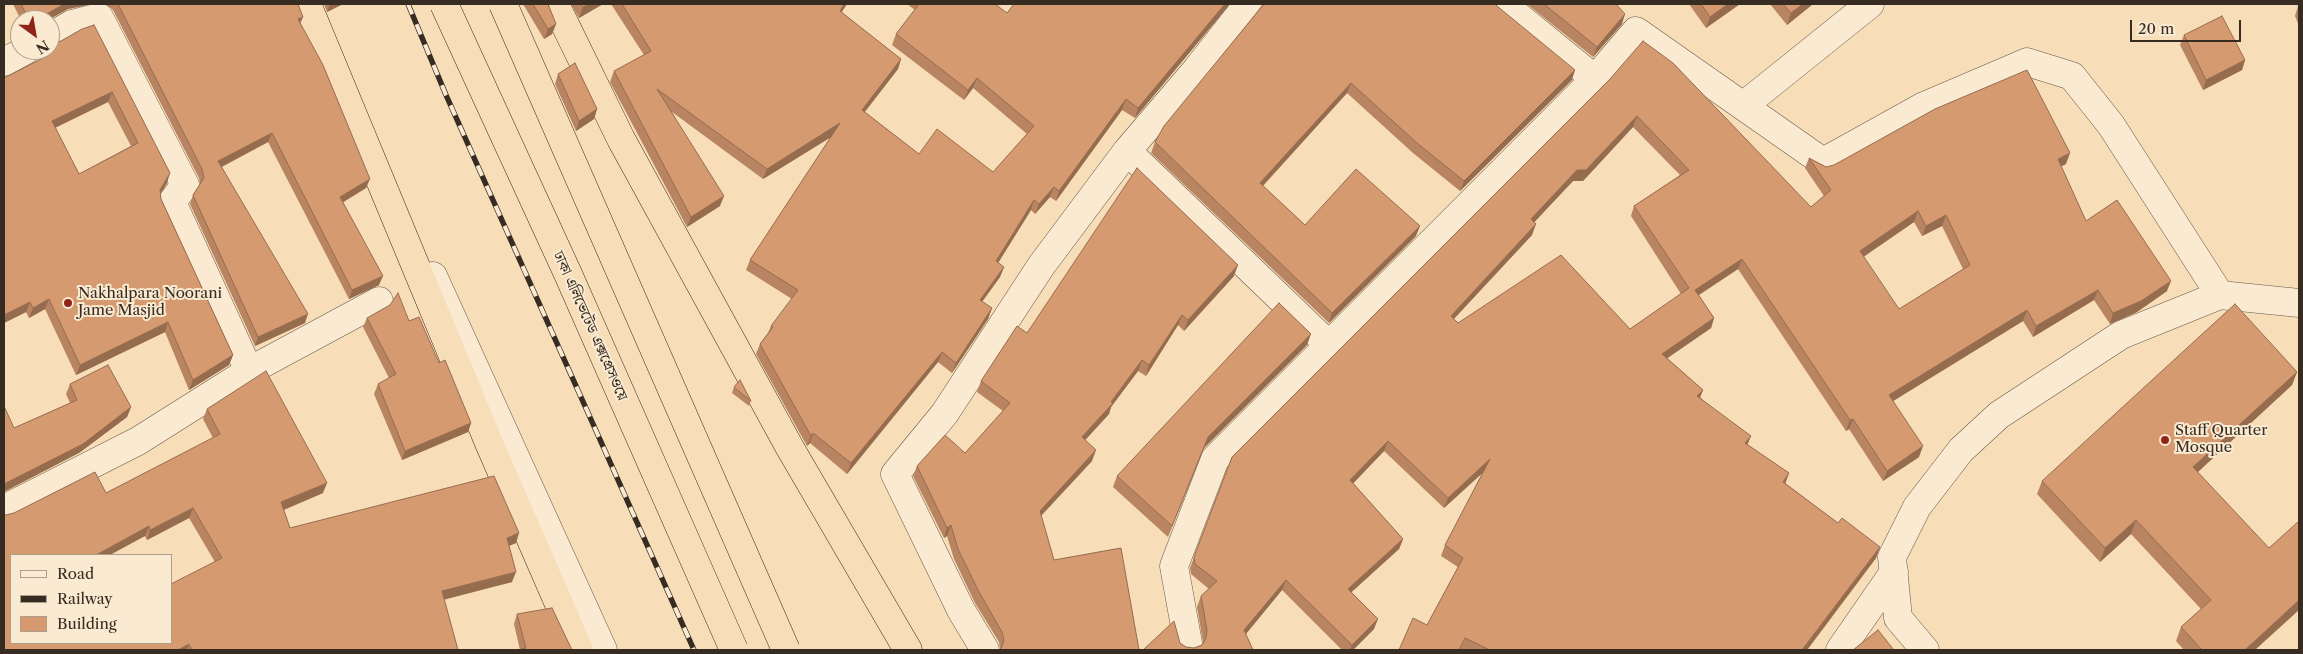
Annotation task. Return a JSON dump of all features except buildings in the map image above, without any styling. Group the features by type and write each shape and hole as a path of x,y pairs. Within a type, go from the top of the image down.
{"highway":[{"path":"308,4 489,443 579,650"},
{"name":"ঢাকা এলিভেটেড এক্সপ্রেসওয়ে","path":"444,4 568,274 734,650"},
{"path":"503,4 786,650"},
{"path":"555,4 626,148 790,448 908,650"}],"street":[{"path":"308,4 603,650"},
{"path":"492,4 588,208 692,414 800,650"},
{"path":"984,650 961,610 895,474 945,413 1042,266 1127,151 1197,69 1248,4"},
{"path":"1503,4 1595,79"},
{"path":"1742,106 1870,4"},
{"path":"62,22 98,17 184,185 172,202 249,371"},
{"path":"1188,642 1174,566 1215,459 1595,79 1636,31 1823,162 1924,106 2027,62 2072,76 2111,125 2220,295"},
{"path":"1127,151 1329,345"},
{"path":"1925,650 1898,618 1892,557 1917,507 1961,450 1999,415 2121,335 2220,295 2299,303"},
{"path":"4,509 138,441 249,371 379,301"},
{"path":"1840,650 1894,572"}],"tram line":[{"path":"447,4 735,650"}],"railway":[{"path":"408,4 446,95 694,650"}],"place":[{"name":"Nakhalpara Noorani Jame Masjid","path":"68,303"},
{"name":"Staff Quarter Mosque","path":"2165,440"}]}
